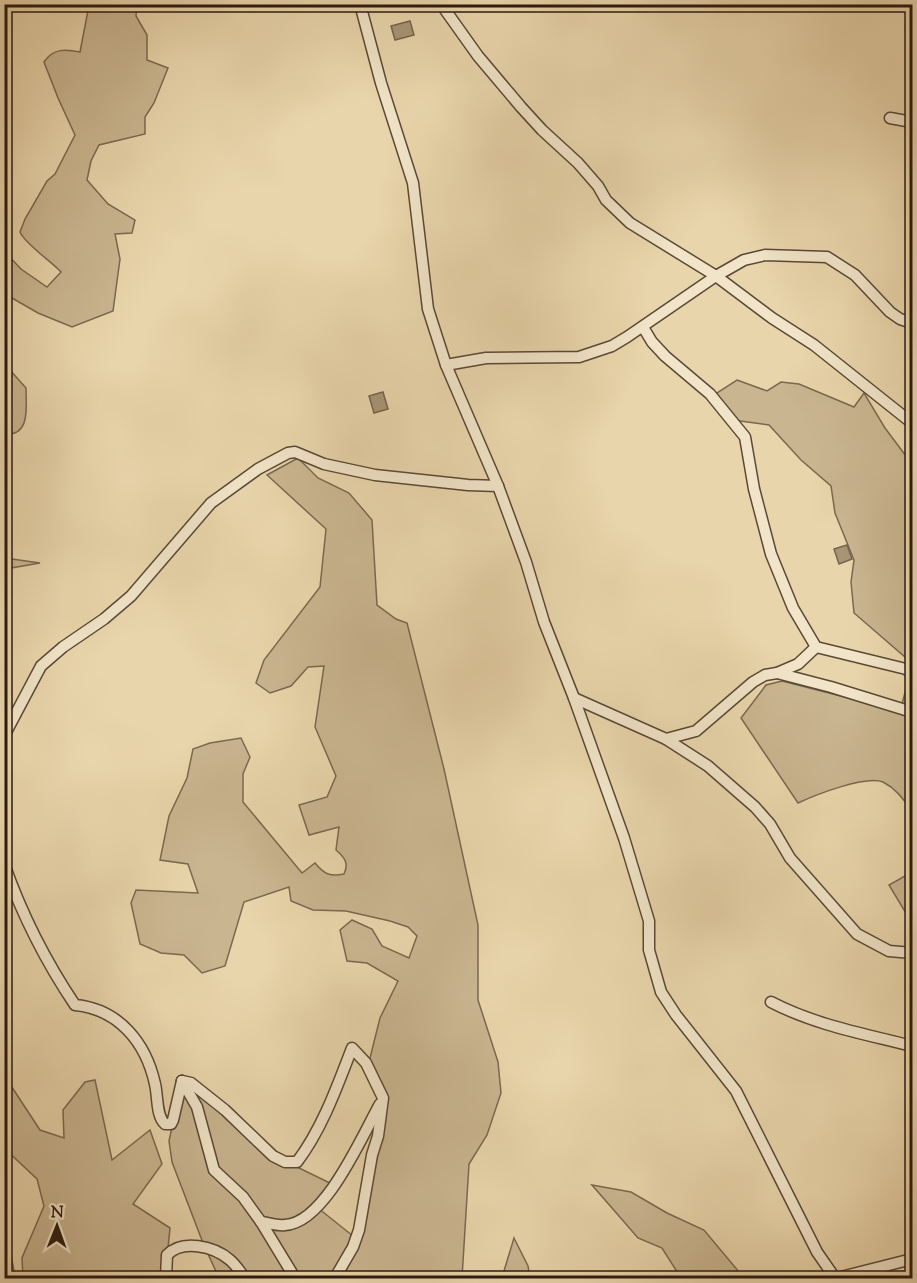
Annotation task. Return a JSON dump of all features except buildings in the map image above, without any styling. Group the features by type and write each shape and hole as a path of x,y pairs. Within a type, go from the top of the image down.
{"street":[{"path":"360,4 378,72 413,183 428,309 446,365 498,486 526,562 544,622 574,698 638,879 649,921 649,950 661,992 676,1015 736,1091 817,1252 836,1278 912,1259"},
{"path":"441,4 478,56 507,90 542,130 578,163 598,186 606,200 630,224 716,276 772,318 814,345 912,423"},
{"path":"890,118 912,122"},
{"path":"446,365 486,358 579,357 612,346 716,276 744,260 765,255 827,257 855,275 890,312 912,323"},
{"path":"643,327 652,342 710,394 745,437 754,489 771,554 793,608 816,647 906,669 912,674"},
{"path":"4,735 41,666 131,596 211,503 258,469 288,453 295,452 324,464 375,475 498,486"},
{"path":"666,739 696,732 753,682 765,675 777,673 798,664 816,647"},
{"path":"777,673 912,712"},
{"path":"574,698 666,739 708,766 755,807 770,824 790,858 856,934 889,951 912,953"},
{"path":"4,864 14,891 62,986 75,1005 90,1006 112,1017 123,1024 140,1043 155,1083 161,1118 165,1124 171,1124 173,1120 182,1081"},
{"path":"771,1002 786,1010 836,1027 912,1046"},
{"path":"182,1081 191,1083 225,1110 273,1156 285,1162 297,1162 309,1146 337,1088 352,1048 366,1063 383,1098 378,1136 372,1155 359,1230 353,1247 335,1278"},
{"path":"182,1081 197,1107 213,1170 243,1197 295,1278"},
{"path":"261,1222 285,1225 310,1215 330,1194 383,1098"},
{"path":"166,1278 167,1255 172,1250 183,1246 204,1248 228,1258 245,1278"}],"shaded area":[{"path":"89,5 137,5 136,16 147,35 147,60 168,68 154,103 145,117 145,134 99,145 91,161 87,180 108,204 135,220 132,233 115,234 120,259 113,311 72,327 38,313 5,294 5,252 21,269 47,287 61,272 27,242 20,232 25,219 47,181 55,174 75,135 44,62 56,52 70,50 80,52"},
{"path":"410,21 414,35 395,40 391,26"},
{"path":"4,368 9,369 26,388 23,425 13,433 5,434"},
{"path":"737,380 767,391 781,382 799,384 854,407 864,393 885,428 912,464 912,663 854,613 851,582 854,560 835,513 831,486 801,460 769,425 733,420 709,398"},
{"path":"383,392 388,409 374,413 369,396"},
{"path":"298,458 318,478 349,493 372,520 377,605 396,619 407,623 444,769 478,925 478,1000 498,1062 501,1093 487,1135 469,1164 462,1278 219,1278 172,1162 169,1141 182,1081 186,1082 274,1161 295,1166 332,1184 313,1204 353,1236 382,1107 368,1066 380,1018 398,981 367,963 347,961 340,930 352,920 372,929 382,946 409,958 417,936 408,927 390,921 346,911 313,910 291,901 289,887 244,902 225,966 202,973 184,955 161,953 140,944 131,903 136,890 198,893 188,864 160,860 169,816 187,778 193,749 210,743 241,738 250,757 243,774 243,802 302,873 315,863 321,870 331,875 344,874 345,861 336,850 339,827 309,835 299,805 327,797 336,776 315,727 324,666 308,667 291,686 270,693 256,683 264,660 320,587 326,529 267,475"},
{"path":"847,545 852,559 839,564 834,549"},
{"path":"5,558 40,563 5,569"},
{"path":"912,667 912,812 892,788 883,782 875,781 853,783 798,803 741,718 766,685 782,681 900,711"},
{"path":"912,872 912,917 907,915 889,885"},
{"path":"4,1075 40,1130 64,1138 63,1110 85,1082 95,1080 112,1160 150,1130 162,1164 133,1204 170,1228 165,1278 23,1278 22,1258 44,1206 37,1179 5,1149"},
{"path":"592,1185 631,1192 667,1213 704,1230 744,1278 681,1278 662,1248 638,1238"},
{"path":"514,1238 528,1266 530,1278 496,1278 504,1271"}],"waterway":[{"path":"4,1230 15,1278"}]}
